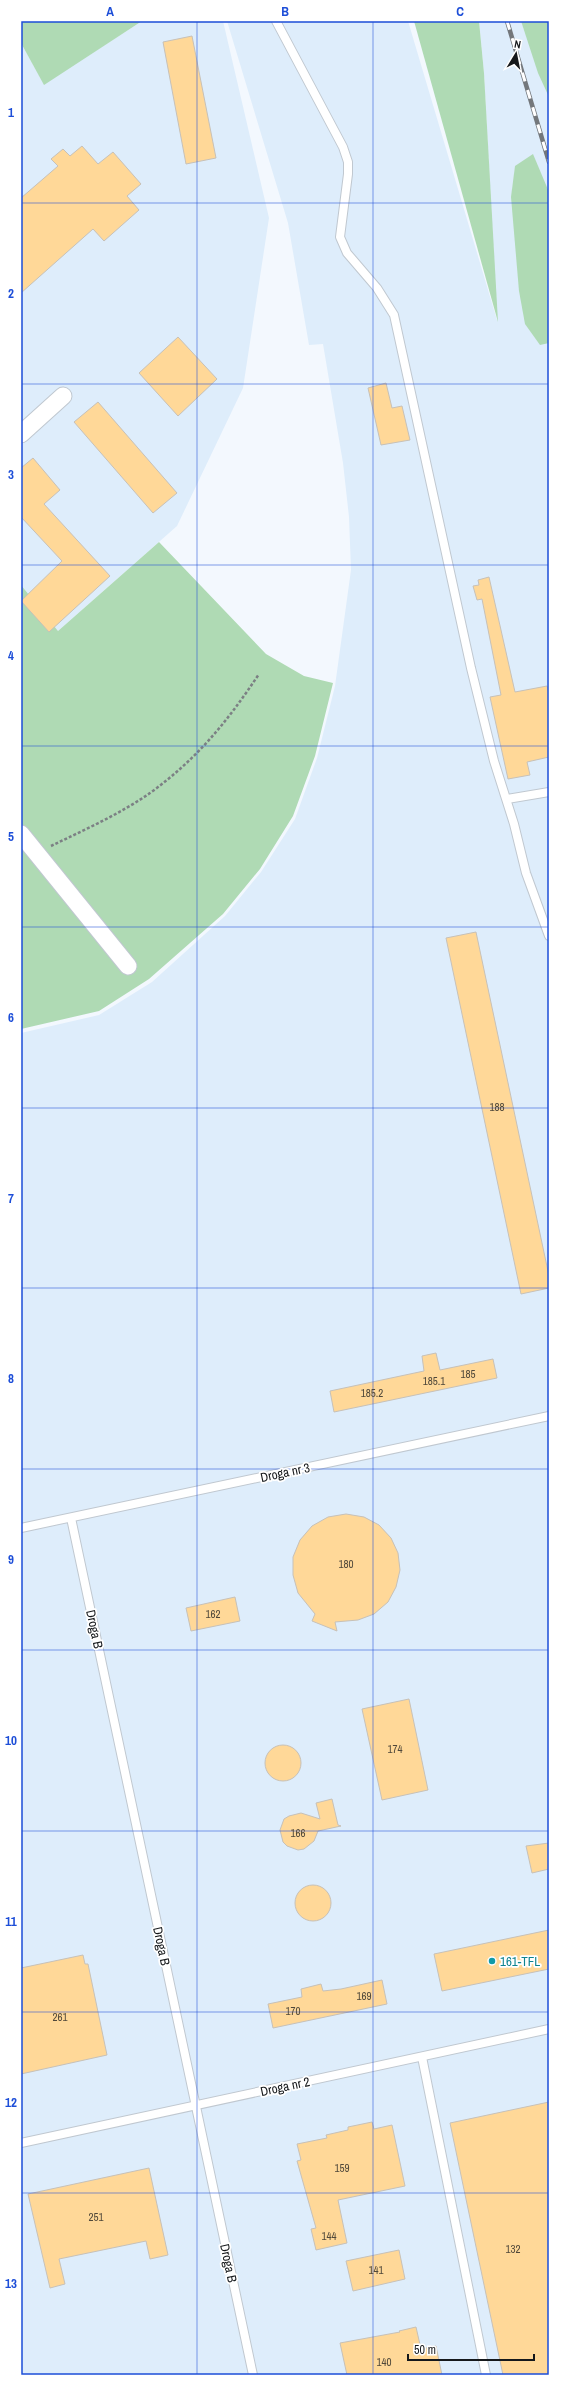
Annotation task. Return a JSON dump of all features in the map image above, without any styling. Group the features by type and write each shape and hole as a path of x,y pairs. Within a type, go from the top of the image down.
{"street":[{"path":"21,434 63,396"},
{"path":"21,834 128,966"}],"lane":[{"path":"276,21 343,147 348,162 340,237 347,253 378,288 394,315 471,668 494,761 507,799 526,873 549,936"},
{"path":"507,799 549,792"},
{"name":"Droga nr 3","path":"21,1528 549,1416"},
{"name":"Droga B","path":"71,1518 253,2375"},
{"name":"Droga nr 2","path":"21,2142 549,2029"},
{"path":"422,2057 486,2375"}],"path":[{"path":"36,853 96,824 150,793 196,755 232,715 259,674"}],"shaded area":[{"path":"142,21 223,21 269,218 243,388 177,526 58,631 21,585 21,43 44,84"},
{"path":"227,21 408,21 497,320 484,73 479,21 521,21 549,97 549,2375 21,2375 21,1033 99,1015 152,982 225,916 261,872 295,819 317,758 335,686 351,570 349,517 343,463 323,344 309,345 288,223"}],"green space":[{"path":"21,21 142,21 44,85 21,43"},
{"path":"414,21 479,21 484,73 498,322"},
{"path":"521,21 549,21 549,97 538,73"},
{"path":"533,154 549,192 549,343 540,345 525,324 519,291 511,197 515,166"},
{"path":"159,542 266,654 304,676 333,683 315,756 293,816 260,869 223,914 149,979 99,1011 21,1029 21,585 58,631"}],"building":[{"path":"192,36 216,158 186,164 163,42"},
{"path":"82,146 98,164 113,152 141,184 127,196 139,210 104,241 93,229 21,293 21,198 58,166 51,159 63,149 70,156"},
{"path":"178,337 217,379 178,416 139,373"},
{"path":"386,383 392,408 402,406 410,440 381,445 368,388"},
{"path":"98,402 177,493 153,513 74,422"},
{"path":"33,458 60,490 44,504 110,576 49,632 21,601 62,561 21,517 21,468"},
{"path":"489,577 515,692 547,686 549,693 549,757 527,762 530,775 508,779 490,697 501,695 482,599 477,600 473,586 479,585 478,580"},
{"path":"476,932 549,1276 549,1288 521,1294 446,938"},
{"path":"436,1353 440,1370 493,1359 497,1378 334,1412 330,1391 424,1371 422,1356"},
{"path":"346,1514 364,1517 379,1525 391,1538 398,1553 400,1570 396,1587 388,1602 374,1614 358,1620 335,1622 337,1631 312,1621 315,1614 298,1593 293,1575 293,1557 300,1540 312,1526 328,1517"},
{"path":"235,1597 240,1621 191,1631 186,1608"},
{"path":"409,1699 428,1790 382,1800 362,1709"},
{"path":"287,1745 296,1750 300,1756 300,1770 296,1776 287,1781 279,1781 270,1776 266,1770 265,1759 270,1750 276,1746"},
{"path":"332,1799 338,1825 341,1826 318,1831 314,1841 304,1849 298,1850 287,1846 283,1842 280,1830 284,1819 301,1813 320,1819 316,1803"},
{"path":"549,1843 549,1869 532,1873 526,1846"},
{"path":"317,1885 326,1890 330,1896 330,1910 326,1916 317,1921 309,1921 300,1916 296,1910 295,1899 300,1890 306,1886"},
{"name":"161-TFL","path":"549,1930 549,1969 442,1991 434,1954"},
{"path":"83,1955 85,1964 88,1964 107,2055 21,2074 21,1968"},
{"path":"382,1980 387,2004 273,2028 268,2004 302,1997 301,1989 321,1984 323,1991 341,1989"},
{"path":"549,2102 549,2375 503,2375 450,2123"},
{"path":"372,2122 374,2129 392,2125 405,2186 338,2200 347,2243 316,2250 311,2229 316,2228 297,2161 301,2160 297,2144 327,2138 326,2135 348,2130 348,2127"},
{"path":"149,2168 168,2255 150,2259 146,2241 59,2259 65,2284 50,2288 28,2194"},
{"path":"399,2250 405,2279 353,2291 346,2261"},
{"path":"416,2327 421,2349 436,2346 442,2375 347,2375 340,2343 400,2332 399,2331"}],"railway":[{"path":"507,21 549,162"}],"place":[{"name":"161-TFL","path":"492,1961"}]}
